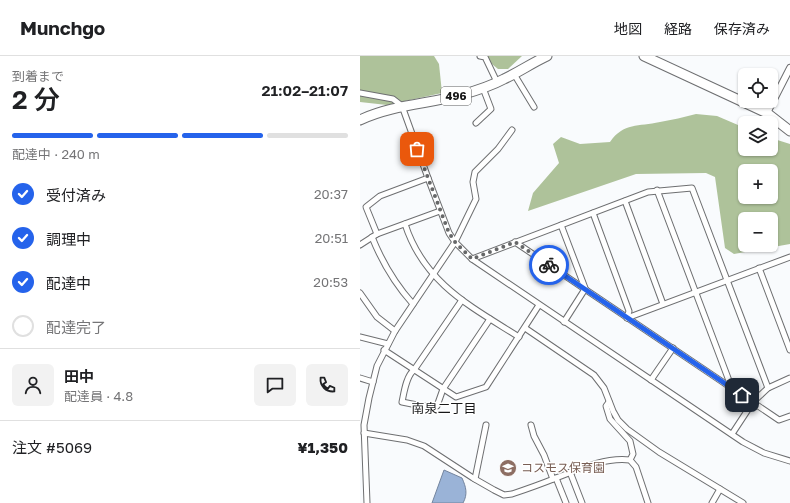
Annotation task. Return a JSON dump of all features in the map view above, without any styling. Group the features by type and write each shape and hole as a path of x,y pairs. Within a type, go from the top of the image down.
{"highway":[{"name":"496","path":"360,120 371,115 402,106 459,95 483,88 514,74 547,56"},
{"path":"644,56 767,113 790,131"}],"street":[{"path":"480,56 485,57 497,82"},
{"path":"767,113 790,68"},
{"path":"514,74 534,107"},
{"path":"476,123 491,109 483,88"},
{"path":"360,93 393,99 402,106 449,233 455,242 472,259 539,306 743,442 764,452 790,461"},
{"path":"367,503 364,433 362,424 373,382 384,350 394,331 455,242 476,199 473,182 475,172 498,149 512,130"},
{"path":"377,234 366,207 380,196 428,178"},
{"path":"472,259 648,192 692,188 768,388"},
{"path":"657,190 731,387"},
{"path":"625,201 664,304"},
{"path":"360,245 377,234 440,210"},
{"path":"592,213 629,311 627,318"},
{"path":"405,224 416,250 433,275 462,300 518,336"},
{"path":"561,225 585,289"},
{"path":"372,237 377,252 396,283 413,304"},
{"path":"515,242 779,420 790,416"},
{"path":"627,318 790,257"},
{"path":"759,268 790,350"},
{"path":"564,322 585,289"},
{"path":"360,292 377,317 394,331"},
{"path":"462,300 414,370 411,372 402,402 422,406 437,406 443,389 490,318"},
{"path":"384,350 456,397 486,387 539,306"},
{"path":"525,328 594,375 604,388 618,420 627,429 659,452 743,503"},
{"path":"360,337 388,344"},
{"path":"651,380 672,348"},
{"path":"360,378 373,382"},
{"path":"732,434 753,402 768,388 790,378"},
{"path":"609,402 606,406 610,419 630,441 633,454 630,460"},
{"path":"531,424 534,436 544,454 566,503"},
{"path":"475,479 486,425"},
{"path":"360,440 364,433"},
{"path":"364,433 407,440 424,446 475,479 504,495 508,495 570,472 612,460 630,460 636,467 648,503"},
{"path":"570,472 582,503"},
{"path":"712,503 720,489"}],"green space":[{"path":"360,56 434,56 439,64 442,93 387,105 360,102"},
{"path":"482,56 522,56 508,69 498,69"},
{"path":"696,114 717,116 738,125 738,156 778,156 778,140 790,144 790,244 778,246 778,212 738,212 738,252 745,252 734,254 725,248 715,177 706,173 636,174 528,211 533,193 559,163 553,144 561,137 580,144 610,142 615,136 626,128"}],"water":[{"path":"444,470 462,478 466,490 466,497 463,503 432,503"}],"way so far":[{"path":"417,149 449,233 455,242 472,259 515,242 549,265"}],"place":[{"name":"コスモス保育園","path":"508,468"}],"district":[{"name":"南泉二丁目","path":"444,408"}],"route":[{"path":"549,265 742,395"}]}
